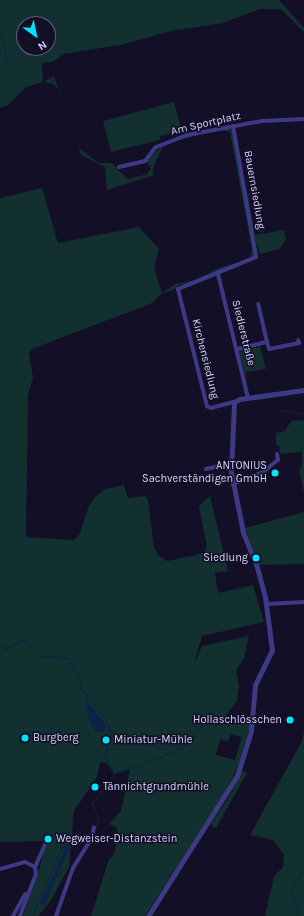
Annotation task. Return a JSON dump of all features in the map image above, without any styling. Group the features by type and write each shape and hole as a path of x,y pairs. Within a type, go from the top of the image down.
{"street":[{"name":"Am Sportplatz","path":"119,167 145,161 156,147 171,140 233,126 276,119 304,120"},
{"name":"Bauernsiedlung","path":"218,274 256,257 233,126"},
{"name":"Kirchensiedlung","path":"218,274 178,289 207,406 211,408 234,402"},
{"name":"Siedlerstraße","path":"218,274 238,349 248,398"},
{"path":"258,304 269,349 299,343 298,340"},
{"path":"238,349 267,342"},
{"path":"148,916 230,790 242,761 253,718 254,689 271,655 273,644 266,604 257,567 243,532 233,484 230,464 234,402 248,398 304,390"},
{"path":"233,484 263,472 278,460 277,454"},
{"path":"206,469 230,464"},
{"path":"266,604 304,602"},
{"path":"56,916 73,868 93,833 94,827"},
{"path":"20,916 35,879 35,867 48,838"},
{"path":"0,868 25,862 35,867"},
{"path":"13,916 35,879"}],"green space":[{"path":"0,0 279,0 304,28 304,32 281,9 260,9 223,23 171,31 120,45 63,54 53,62 42,63 43,82 26,87 8,105 0,108"},
{"path":"54,76 71,127 58,89 53,84 44,82"},
{"path":"174,102 182,131 160,136 160,140 111,152 103,121"},
{"path":"228,128 232,130 255,250 254,256 249,260 252,250 230,132 220,130 171,142 163,146 153,169 154,175 107,190 105,167 81,155 78,147 98,163 112,163 127,179 148,174 148,171 151,170 147,161 163,145 171,141"},
{"path":"42,188 58,243 139,227 159,249 154,268 162,293 152,303 32,349 29,353 33,377 28,396 26,537 74,540 79,535 89,506 96,496 106,489 124,485 128,498 145,496 148,499 154,548 159,556 167,561 192,556 203,553 207,547 199,506 210,496 228,571 215,573 218,593 253,585 264,622 202,636 194,664 202,646 249,636 244,658 236,670 239,686 237,701 226,715 251,723 240,761 228,788 145,916 91,916 109,859 113,856 116,848 117,828 109,824 121,811 130,770 115,774 106,762 100,763 97,777 74,811 69,867 50,902 38,916 23,916 39,871 45,845 42,841 0,842 0,198","holes":["86,701 106,725 104,731 97,732 93,727 86,708","231,734 242,737 235,760 216,755 220,739 228,741"]},
{"path":"256,192 257,195 248,196 255,235 284,230 286,240 279,249 260,254 254,236 247,194"},
{"path":"249,260 194,282 179,285 174,290 162,293 175,284 193,281 219,268"},
{"path":"260,346 266,369 246,372 247,381 239,352"},
{"path":"302,420 304,422 304,493 299,470 302,465 302,452 280,454 279,445 276,445 276,433 285,431 291,421"},
{"path":"304,512 304,564 259,565 245,528"},
{"path":"304,731 304,916 265,916 274,876 283,867 284,855 273,840 250,835 302,741"},
{"path":"242,771 247,773 216,828 213,827 211,824 232,792"}],"water":[{"path":"86,701 106,725 104,731 97,732 93,727 86,708"}],"waterway":[{"path":"0,31 6,56 6,61 0,65"},
{"path":"278,410 304,413"},
{"path":"0,644 6,649 24,639 42,656 69,658 80,682 80,687 106,720 111,735 104,754 114,775 92,803 99,821 94,831"},
{"path":"114,773 151,761 188,744 212,709"},
{"path":"32,916 61,848 91,832"},
{"path":"43,903 68,846"},
{"path":"296,916 298,911 296,909 299,907 294,902 291,888 304,866"}],"place":[{"name":"ANTONIUS Sachverständigen GmbH","path":"275,473"},
{"name":"Siedlung","path":"256,558"},
{"name":"Hollaschlösschen","path":"290,720"},
{"name":"Burgberg","path":"25,738"},
{"name":"Miniatur-Mühle","path":"106,740"},
{"name":"Tännichtgrundmühle","path":"95,787"},
{"name":"Wegweiser-Distanzstein","path":"48,839"}]}
